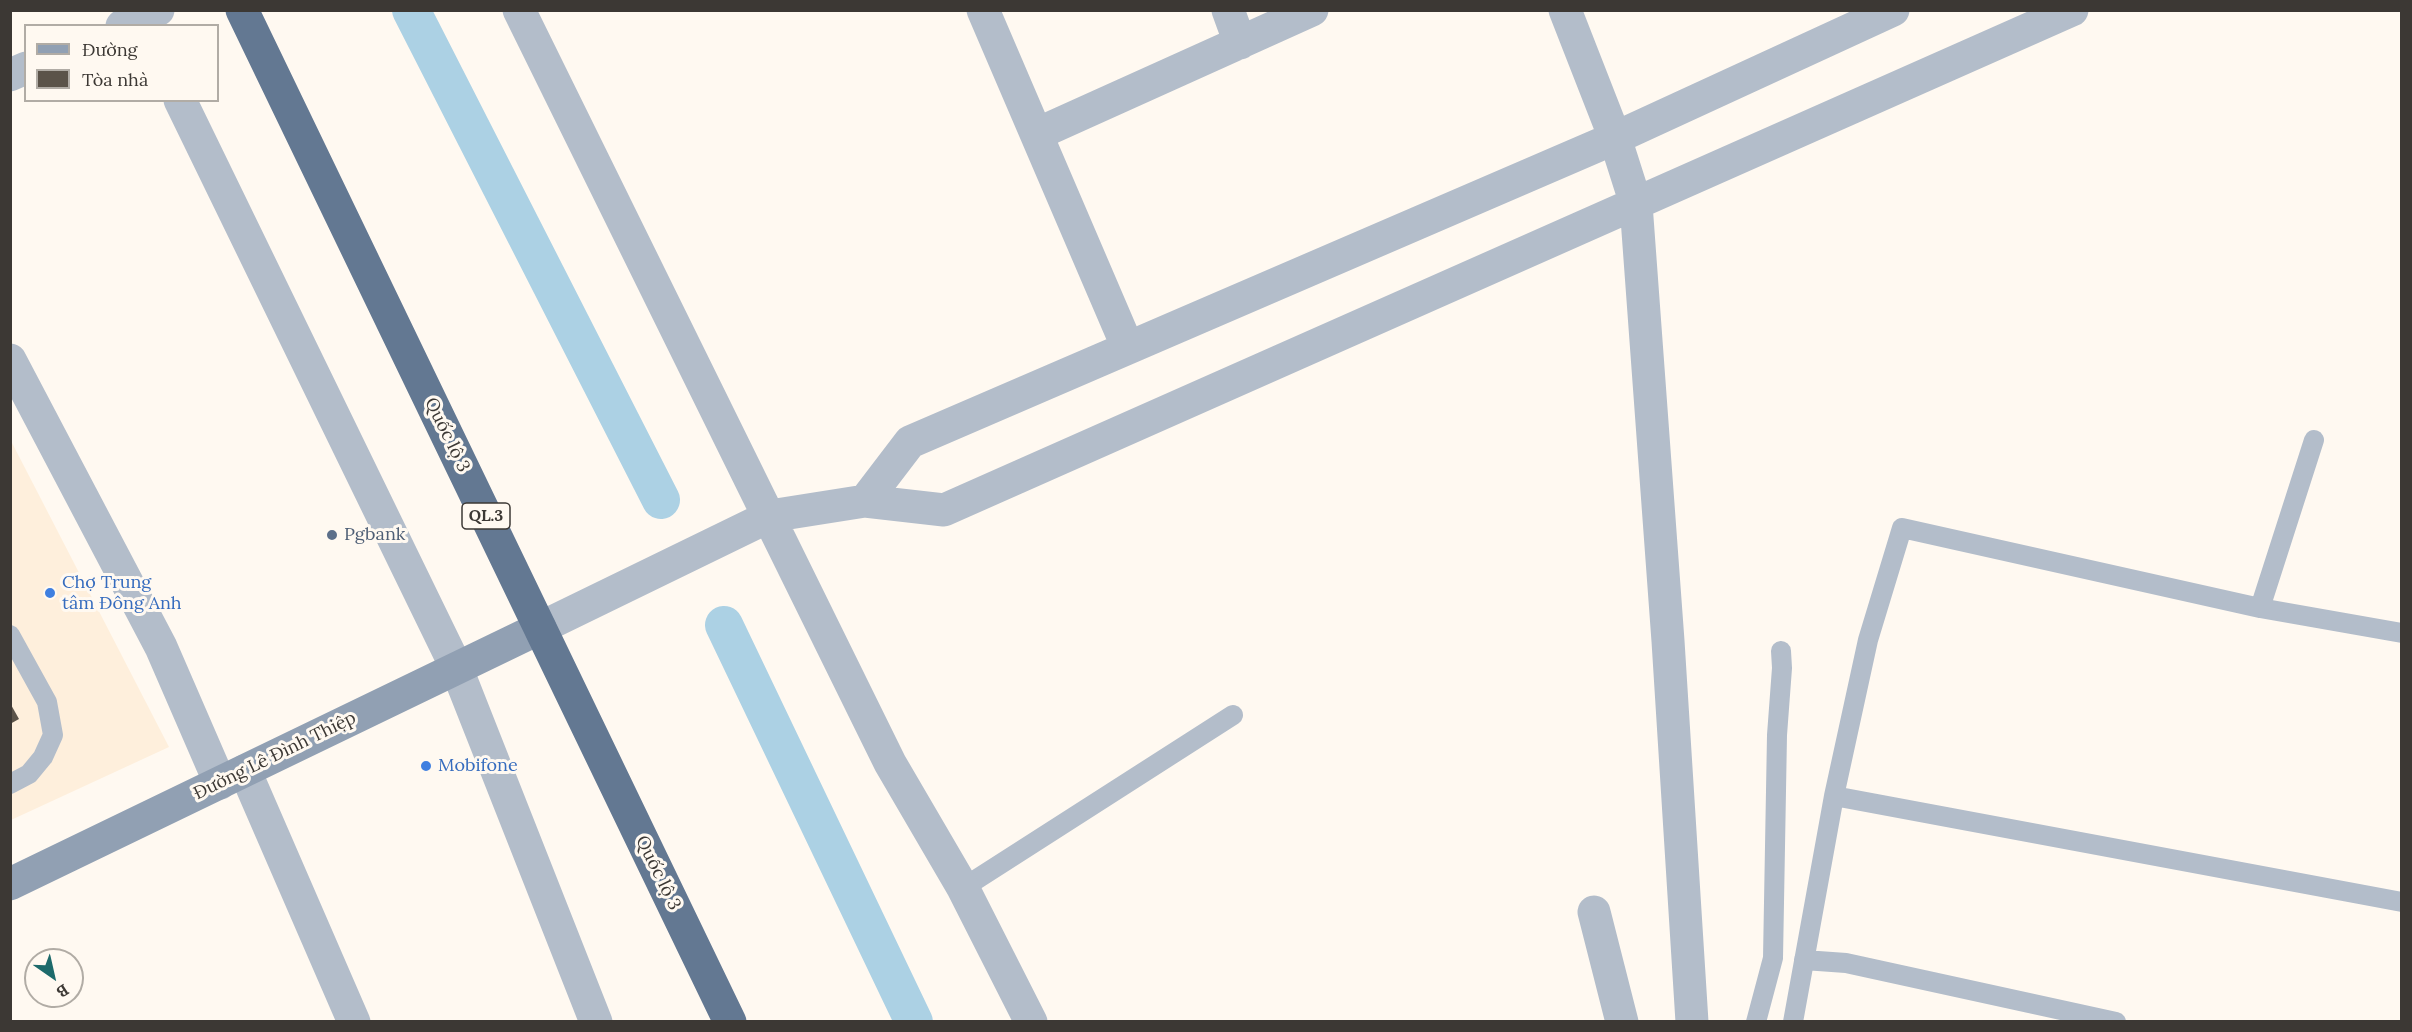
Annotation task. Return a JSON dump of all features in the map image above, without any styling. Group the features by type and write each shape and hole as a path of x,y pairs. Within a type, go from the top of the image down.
{"highway":[{"name":"Quốc lộ 3","path":"242,10 730,1022"}],"street":[{"path":"519,10 890,763 963,888 1031,1022"},
{"path":"983,10 1128,348"},
{"path":"1228,10 1240,43"},
{"path":"1037,134 1312,10"},
{"path":"1565,10 1615,138 1636,204 1668,641 1692,1022"},
{"path":"865,501 910,442 1615,138 1893,10"},
{"path":"540,628 770,516 865,501 944,510 2072,10"},
{"path":"10,75 24,69"},
{"path":"181,102 456,668 596,1022"},
{"path":"10,360 161,647 233,777 351,1020"},
{"name":"Đường Lê Đình Thiệp","path":"10,884 540,628"},
{"path":"1594,912 1622,1022"}],"lane":[{"path":"2260,608 2314,440"},
{"path":"1793,1022 1834,796 1868,640 1902,528 2260,608 2402,633"},
{"path":"10,635 47,702 53,735 43,757 29,774 10,784"},
{"path":"1756,1022 1773,958 1777,735 1782,668 1781,651"},
{"path":"963,888 1233,715"},
{"path":"1834,796 2402,902"},
{"path":"1804,960 1846,963 2116,1022"}],"shaded area":[{"name":"Chợ Trung tâm Đông Anh","path":"10,439 169,747 11,820 10,820"}],"building":[{"path":"10,703 19,719 10,724"}],"waterway":[{"path":"411,10 661,500"},
{"path":"724,625 914,1022"}],"place":[{"name":"Pgbank","path":"332,535"},
{"name":"Chợ Trung tâm Đông Anh","path":"50,593"},
{"name":"Mobifone","path":"426,766"}]}
